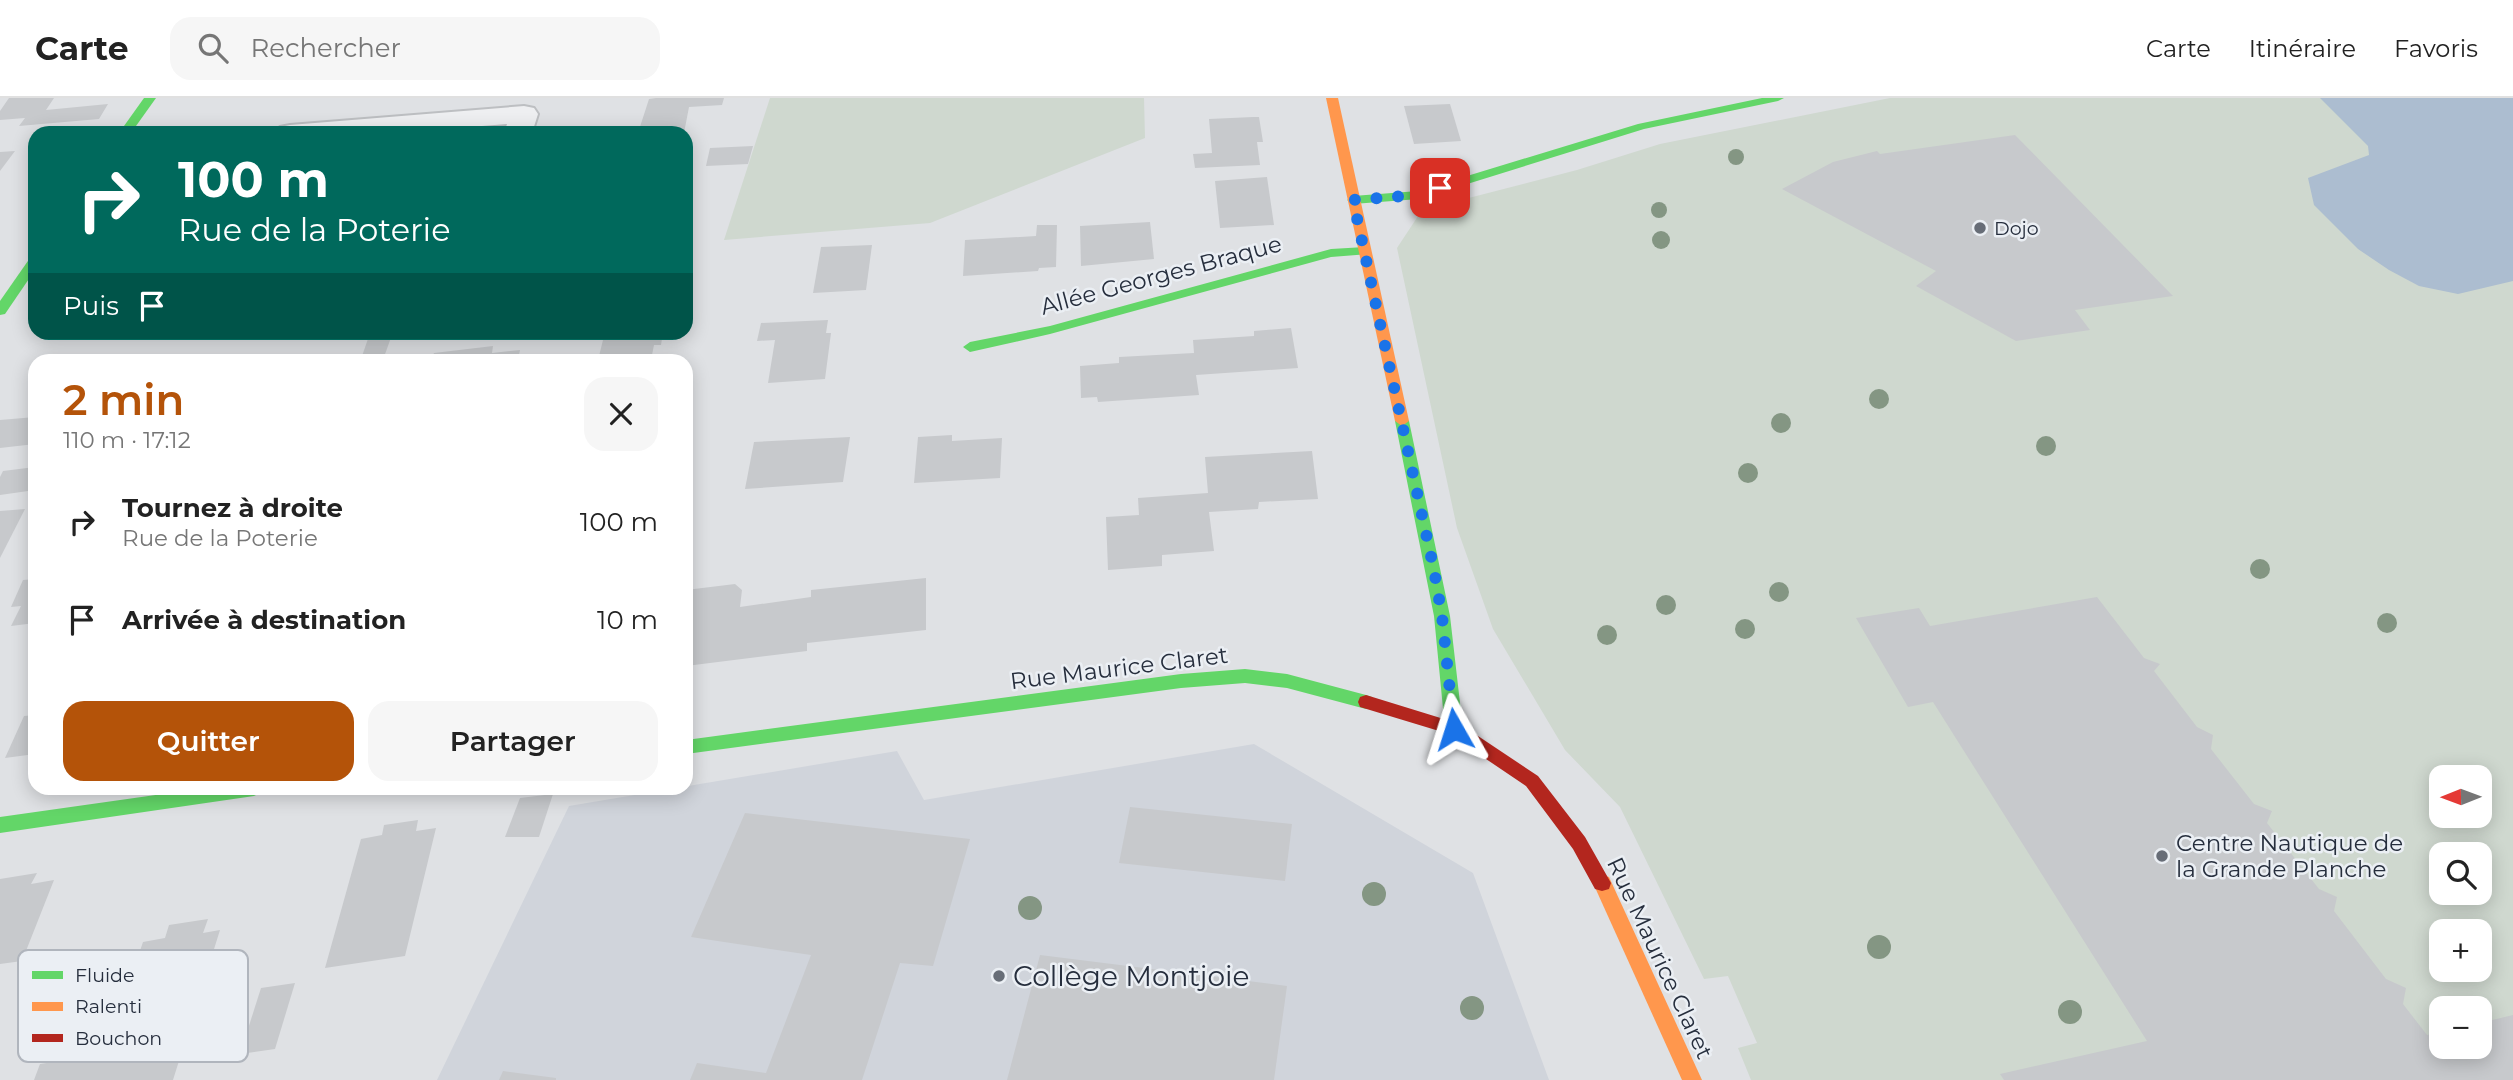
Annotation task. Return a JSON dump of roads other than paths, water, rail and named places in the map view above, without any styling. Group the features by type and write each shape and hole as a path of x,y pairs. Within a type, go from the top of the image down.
{"street":[{"path":"130,126 150,98"},
{"path":"1332,98 1434,570 1442,616 1454,729"},
{"path":"1353,200 1419,195 1642,126 1778,98"},
{"path":"376,126 524,114 520,126"},
{"name":"Allée Georges Braque","path":"970,347 1050,330 1331,253 1365,251"},
{"path":"1,307 28,270"},
{"name":"Rue Maurice Claret","path":"693,746 1181,681 1245,676 1287,681 1454,729 1532,781 1579,843 1612,899 1692,1080"},
{"path":"0,825 206,795"}],"water":[{"path":"2320,98 2513,98 2513,281 2458,294 2419,286 2358,249 2314,205 2308,178 2369,155 2368,146"}],"place":[{"name":"Dojo","path":"1980,228"},
{"name":"Centre Nautique de la Grande Planche","path":"2162,856"},
{"name":"Collège Montjoie","path":"999,976"}]}
